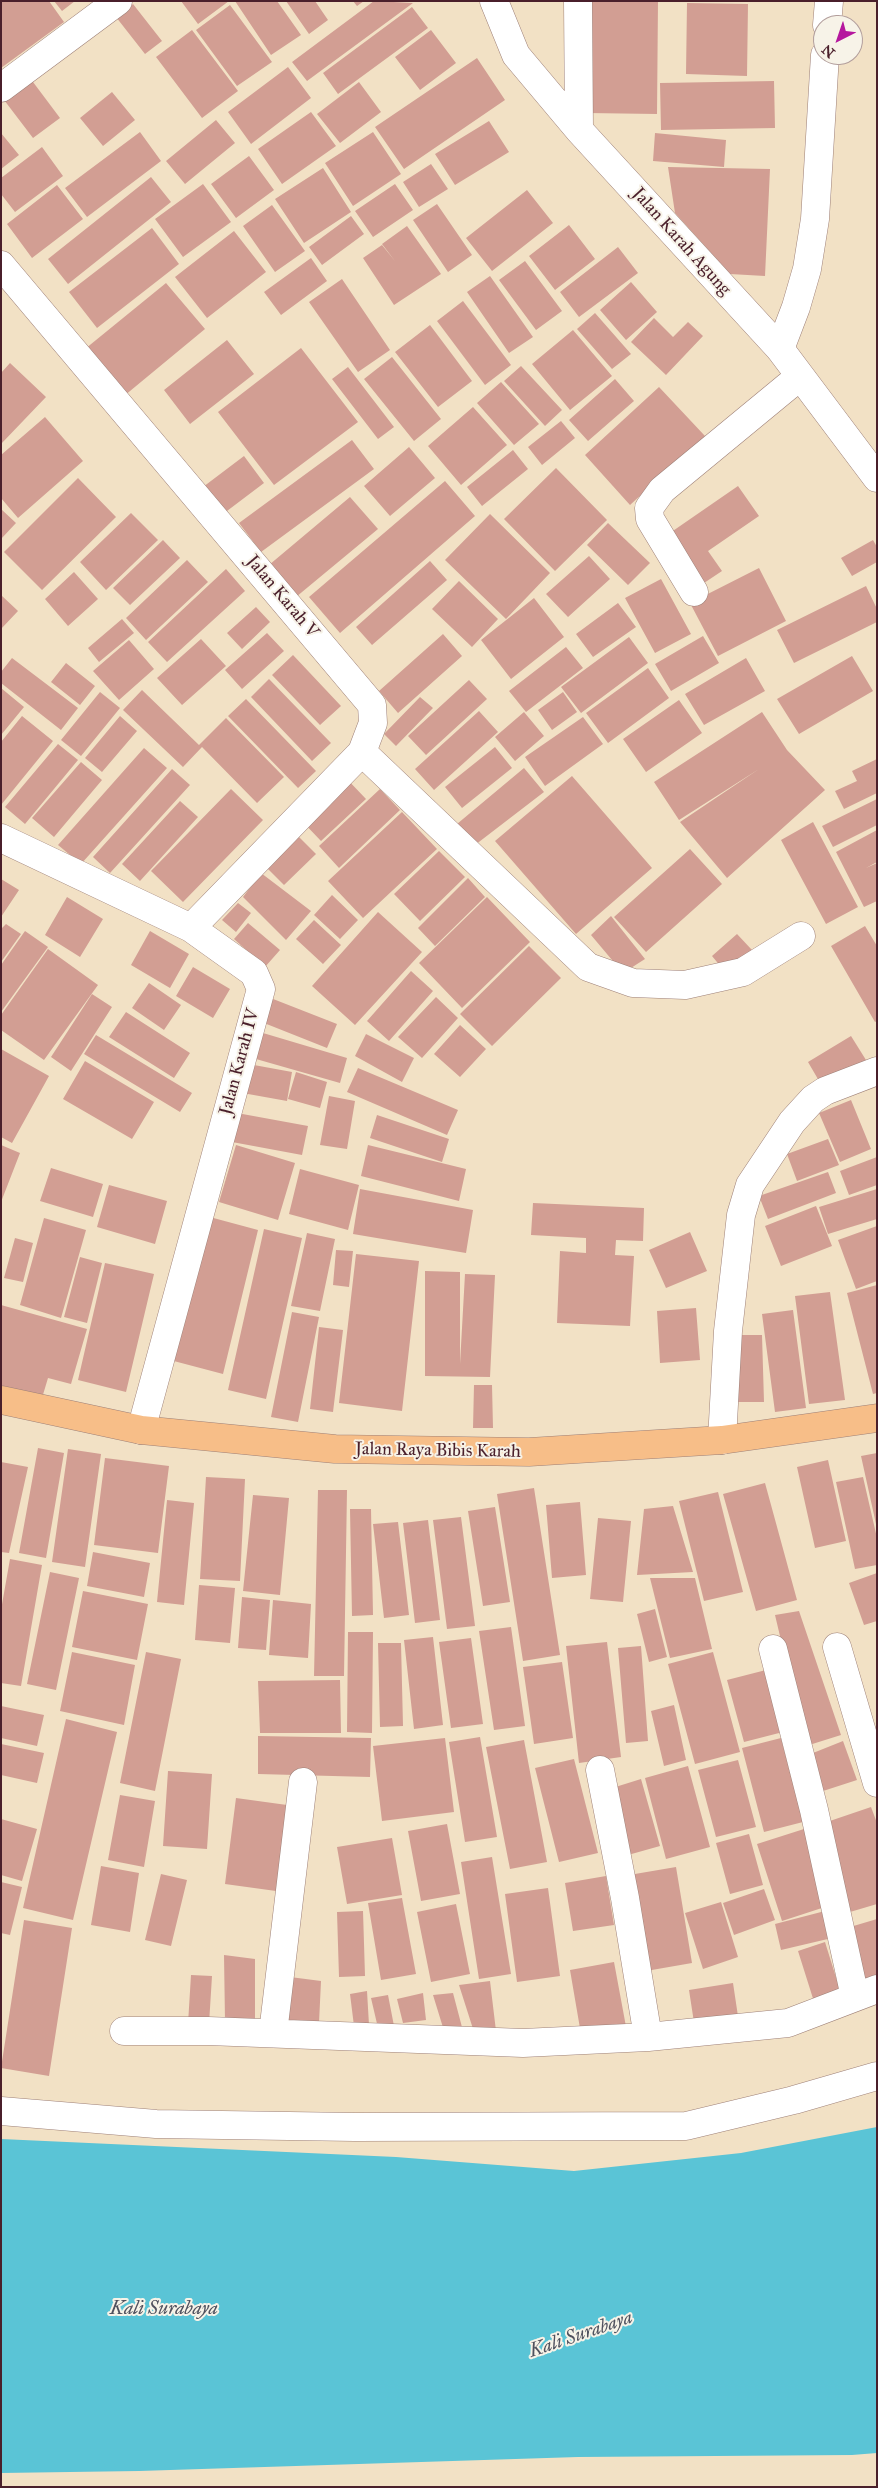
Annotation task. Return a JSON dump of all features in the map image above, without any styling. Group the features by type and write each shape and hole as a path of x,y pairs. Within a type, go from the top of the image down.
{"main road":[{"name":"Jalan Raya Bibis Karah","path":"1,1400 141,1430 335,1449 529,1452 722,1440 877,1418"}],"street":[{"path":"1,88 118,1"},
{"name":"Jalan Karah Agung","path":"494,1 516,55 579,130 780,349 799,377 877,478"},
{"path":"578,1 579,130"},
{"path":"828,15 829,1"},
{"path":"780,349 796,307 807,268 815,219 825,65"},
{"name":"Jalan Karah V","path":"1,265 365,694 372,705 373,722 362,752 192,928"},
{"path":"694,592 650,519 649,508 662,490 799,377"},
{"path":"362,752 588,967 633,983 685,985 743,972 801,936"},
{"name":"Jalan Karah IV","path":"1,838 192,928 249,969 257,978 260,989 141,1430"},
{"path":"722,1440 728,1331 742,1209 750,1184 792,1122 813,1099 825,1091 877,1072"},
{"path":"836,1648 877,1783"},
{"path":"124,2031 273,2033 523,2044 648,2037 788,2023 866,1993 814,1810 774,1649"},
{"path":"600,1770 625,1898 648,2037"},
{"path":"273,2033 303,1782"},
{"path":"1,2111 89,2120 165,2124 355,2128 686,2126 794,2100 877,2076"}],"water":[{"name":"Kali Surabaya","path":"877,2127 877,2453 852,2455 578,2457 139,2471 1,2473 1,2139 396,2157 574,2171 741,2153"}],"building":[{"path":"1,1 49,1 64,22 1,68"},
{"path":"54,1 75,1 62,11"},
{"path":"181,1 229,1 198,24"},
{"path":"235,1 277,1 301,35 271,55"},
{"path":"286,1 315,1 328,20 309,34"},
{"path":"353,1 364,1 357,6"},
{"path":"374,1 413,3 307,81 292,62"},
{"path":"588,1 658,1 657,114 587,113"},
{"path":"687,3 748,4 747,76 686,74"},
{"path":"133,4 162,41 145,54 116,17"},
{"path":"230,5 272,62 237,86 196,30"},
{"path":"412,7 428,28 338,94 323,73"},
{"path":"192,30 238,91 202,118 156,57"},
{"path":"431,30 456,63 420,90 395,57"},
{"path":"477,58 505,100 404,169 375,127"},
{"path":"288,67 311,98 251,144 228,112"},
{"path":"27,74 60,118 33,138 1,96"},
{"path":"774,81 775,128 661,130 660,83"},
{"path":"359,82 381,112 340,143 317,114"},
{"path":"112,92 135,120 103,146 80,118"},
{"path":"311,112 336,146 282,184 258,149"},
{"path":"216,120 235,143 185,184 166,161"},
{"path":"489,121 509,152 455,185 435,154"},
{"path":"140,132 161,161 87,217 65,188"},
{"path":"373,132 401,174 353,206 325,163"},
{"path":"1,133 19,155 1,169"},
{"path":"655,133 726,140 724,167 653,161"},
{"path":"42,147 63,176 15,212 1,194 1,178"},
{"path":"249,156 274,190 236,218 211,184"},
{"path":"431,164 448,189 419,207 403,182"},
{"path":"668,167 770,169 765,276 730,274 675,213"},
{"path":"323,168 351,212 304,243 275,199"},
{"path":"151,177 171,202 68,284 48,259"},
{"path":"203,184 231,222 183,257 155,219"},
{"path":"395,184 413,210 373,237 355,211"},
{"path":"57,185 83,219 32,258 7,224"},
{"path":"527,190 553,223 492,271 466,238"},
{"path":"437,204 472,255 448,272 413,220"},
{"path":"272,205 305,251 275,272 243,226"},
{"path":"351,216 364,234 322,265 309,247"},
{"path":"569,225 595,259 555,290 529,256"},
{"path":"407,226 441,274 394,305 363,258 382,245 395,261 382,244"},
{"path":"152,228 179,264 97,328 69,292"},
{"path":"234,231 266,272 207,318 175,277"},
{"path":"618,247 638,273 579,317 560,292"},
{"path":"311,258 327,281 281,315 264,292"},
{"path":"525,261 562,311 536,330 499,280"},
{"path":"490,276 533,337 509,353 467,292"},
{"path":"342,279 390,350 358,372 309,302"},
{"path":"631,282 657,312 626,340 600,310"},
{"path":"166,283 205,329 124,396 85,349"},
{"path":"463,301 511,365 485,385 437,321"},
{"path":"595,313 631,354 612,369 577,329"},
{"path":"654,318 673,337 688,322 703,336 666,375 631,342"},
{"path":"430,325 472,381 438,407 395,352"},
{"path":"573,330 612,376 570,410 532,364"},
{"path":"227,340 254,374 190,424 164,390"},
{"path":"301,348 358,422 274,485 218,412"},
{"path":"392,357 441,419 414,441 364,379"},
{"path":"10,363 46,397 1,444 1,373"},
{"path":"521,366 562,410 545,426 504,381"},
{"path":"348,367 394,427 378,439 332,379"},
{"path":"615,379 634,401 588,441 569,420"},
{"path":"501,382 539,424 514,445 477,403"},
{"path":"659,387 705,436 630,505 585,455"},
{"path":"473,407 507,445 461,485 428,446"},
{"path":"45,417 83,461 18,518 1,498 1,455"},
{"path":"561,421 575,438 542,465 528,447"},
{"path":"352,440 374,469 261,552 239,523"},
{"path":"409,447 435,478 390,516 364,486"},
{"path":"513,450 528,469 482,506 467,487"},
{"path":"244,456 264,483 223,514 203,487"},
{"path":"556,468 607,520 555,571 504,519"},
{"path":"78,478 116,517 42,590 4,552"},
{"path":"445,481 475,516 340,633 309,597"},
{"path":"738,486 759,516 708,551 722,571 701,585 667,535"},
{"path":"350,497 378,529 296,597 269,565"},
{"path":"1,509 16,523 1,539"},
{"path":"131,513 158,540 106,590 80,562"},
{"path":"490,514 550,573 506,619 445,560"},
{"path":"608,523 650,563 628,585 587,545"},
{"path":"163,540 180,558 130,605 113,588"},
{"path":"873,540 877,547 877,562 852,576 841,558"},
{"path":"589,556 610,579 568,617 546,594"},
{"path":"187,560 208,582 146,640 126,618"},
{"path":"430,561 447,580 372,645 356,627"},
{"path":"759,568 786,621 718,656 690,603"},
{"path":"226,569 245,591 167,662 148,642"},
{"path":"74,572 98,599 68,626 45,599"},
{"path":"661,579 691,634 655,653 625,598"},
{"path":"459,581 498,619 472,647 432,609"},
{"path":"866,586 877,609 877,622 794,663 777,630"},
{"path":"1,595 18,611 1,629"},
{"path":"534,598 564,637 511,679 481,640"},
{"path":"618,603 636,627 593,657 576,634"},
{"path":"256,607 270,622 242,649 227,633"},
{"path":"122,619 134,633 99,662 88,648"},
{"path":"267,633 284,651 242,689 225,670"},
{"path":"443,634 462,656 398,713 379,691"},
{"path":"703,636 719,663 671,691 655,664"},
{"path":"629,637 648,663 581,713 561,687"},
{"path":"201,639 226,666 182,705 157,678"},
{"path":"129,640 154,669 119,700 93,671"},
{"path":"566,647 583,668 526,712 509,691"},
{"path":"293,655 341,706 320,725 272,675"},
{"path":"852,656 873,691 799,734 777,699"},
{"path":"12,658 78,708 61,730 1,683 1,672"},
{"path":"746,658 765,691 704,725 685,694"},
{"path":"66,663 95,686 80,705 51,682"},
{"path":"648,668 669,698 608,743 586,713"},
{"path":"269,679 331,743 312,761 251,697"},
{"path":"469,680 487,699 426,755 408,736"},
{"path":"1,688 24,707 1,735"},
{"path":"142,690 199,745 226,718 284,777 257,803 202,747 183,767 123,710"},
{"path":"100,692 120,708 81,756 61,740"},
{"path":"563,692 577,712 552,730 538,710"},
{"path":"420,697 433,708 396,746 384,734"},
{"path":"246,699 316,771 298,788 228,716"},
{"path":"679,700 702,733 646,772 623,739"},
{"path":"479,711 498,732 434,790 415,769"},
{"path":"524,712 544,736 515,761 495,737"},
{"path":"762,712 787,750 825,790 727,878 680,822 759,769 679,820 654,782"},
{"path":"22,716 53,741 1,805 1,742"},
{"path":"120,716 137,731 102,772 85,758"},
{"path":"583,717 603,744 545,786 525,757"},
{"path":"58,744 78,760 25,824 5,807"},
{"path":"495,747 512,768 462,808 445,787"},
{"path":"144,748 167,768 81,864 58,845"},
{"path":"877,759 877,793 844,809 835,791 857,781 852,771"},
{"path":"81,762 102,780 54,837 32,818"},
{"path":"524,768 544,792 475,845 457,824"},
{"path":"172,769 190,785 110,873 93,857"},
{"path":"572,776 652,868 576,934 495,841"},
{"path":"345,777 366,799 321,841 300,819"},
{"path":"231,789 263,820 183,902 151,871"},
{"path":"380,789 400,810 339,868 319,846"},
{"path":"877,799 877,825 833,847 822,826"},
{"path":"180,801 198,817 140,881 122,864"},
{"path":"402,812 437,849 363,918 328,881"},
{"path":"813,822 858,907 826,924 781,840"},
{"path":"877,830 877,862 866,868 877,863 877,901 864,907 836,852"},
{"path":"293,831 316,854 284,885 261,862"},
{"path":"690,849 722,884 646,952 614,917"},
{"path":"439,851 465,877 420,921 394,894"},
{"path":"261,873 311,911 286,940 243,897"},
{"path":"468,878 485,897 435,946 418,928"},
{"path":"1,879 19,890 1,917"},
{"path":"332,895 358,920 340,939 314,915"},
{"path":"67,897 103,919 80,957 45,935"},
{"path":"487,897 530,942 462,1008 419,963"},
{"path":"238,903 251,913 236,932 222,920"},
{"path":"378,912 422,952 355,1025 312,986"},
{"path":"611,916 645,959 623,973 591,935"},
{"path":"314,920 341,945 323,964 296,939"},
{"path":"248,923 280,950 265,967 234,939"},
{"path":"6,924 21,934 1,962 1,929"},
{"path":"865,926 877,946 877,1021 875,1022 831,946"},
{"path":"25,931 48,947 1,1012 1,965"},
{"path":"150,931 189,954 170,988 131,965"},
{"path":"737,934 752,950 726,973 712,956"},
{"path":"529,946 561,978 492,1046 460,1014"},
{"path":"48,949 98,985 44,1060 1,1030 1,1015"},
{"path":"193,967 230,989 213,1018 176,996"},
{"path":"411,971 433,991 389,1041 367,1021"},
{"path":"149,983 181,1005 164,1030 132,1008"},
{"path":"92,994 112,1007 71,1071 51,1057"},
{"path":"268,997 337,1024 327,1048 259,1021"},
{"path":"436,997 458,1018 422,1058 398,1037"},
{"path":"126,1012 190,1053 174,1078 109,1037"},
{"path":"460,1025 486,1049 460,1077 434,1054"},
{"path":"263,1033 347,1058 340,1083 256,1059"},
{"path":"366,1034 414,1058 402,1082 355,1056"},
{"path":"96,1035 192,1093 180,1112 84,1054"},
{"path":"851,1036 866,1060 822,1086 808,1062"},
{"path":"1,1049 49,1076 12,1143 1,1137"},
{"path":"85,1061 154,1102 132,1139 63,1099"},
{"path":"243,1063 292,1072 287,1101 237,1092"},
{"path":"358,1068 458,1110 447,1135 347,1092"},
{"path":"296,1072 327,1082 320,1108 288,1099"},
{"path":"329,1096 355,1101 347,1149 320,1145"},
{"path":"851,1100 871,1149 840,1162 819,1113"},
{"path":"237,1113 308,1126 302,1155 232,1142"},
{"path":"377,1115 449,1139 442,1162 370,1138"},
{"path":"828,1139 839,1165 797,1181 787,1154"},
{"path":"1,1145 20,1153 1,1202"},
{"path":"236,1145 295,1163 278,1220 219,1202"},
{"path":"368,1145 466,1169 459,1201 361,1176"},
{"path":"877,1157 877,1185 849,1195 840,1171"},
{"path":"51,1168 103,1184 93,1217 40,1201"},
{"path":"300,1169 359,1185 348,1230 289,1214"},
{"path":"828,1172 836,1193 768,1219 759,1196"},
{"path":"109,1185 167,1201 155,1244 97,1227"},
{"path":"360,1189 473,1210 466,1253 353,1234"},
{"path":"877,1189 877,1219 828,1234 819,1207"},
{"path":"533,1203 644,1208 643,1241 616,1240 615,1255 634,1256 630,1326 557,1323 560,1251 586,1253 586,1238 531,1235"},
{"path":"816,1206 832,1246 781,1266 765,1226"},
{"path":"206,1216 258,1230 223,1374 170,1360"},
{"path":"44,1218 86,1230 61,1318 20,1305"},
{"path":"877,1226 877,1281 856,1289 838,1240"},
{"path":"264,1229 302,1238 266,1399 228,1390"},
{"path":"690,1232 707,1271 666,1288 649,1250"},
{"path":"307,1233 335,1239 320,1311 291,1306"},
{"path":"15,1238 33,1243 23,1282 4,1278"},
{"path":"336,1250 353,1251 349,1287 333,1285"},
{"path":"356,1254 419,1261 402,1411 339,1403"},
{"path":"80,1257 102,1263 87,1323 64,1317"},
{"path":"105,1263 154,1274 126,1392 78,1380"},
{"path":"425,1271 460,1272 460,1364 465,1274 495,1275 490,1377 425,1376"},
{"path":"877,1285 877,1393 873,1394 847,1293"},
{"path":"830,1292 845,1400 809,1404 795,1296"},
{"path":"1,1305 87,1329 71,1384 48,1378 39,1408 1,1397"},
{"path":"696,1308 700,1360 660,1363 657,1311"},
{"path":"793,1310 806,1408 775,1412 762,1314"},
{"path":"292,1312 319,1317 298,1422 271,1417"},
{"path":"319,1327 343,1330 333,1412 310,1409"},
{"path":"730,1335 762,1335 764,1402 731,1402"},
{"path":"474,1385 492,1385 493,1428 473,1428"},
{"path":"38,1448 64,1453 46,1558 19,1553"},
{"path":"68,1449 101,1454 85,1567 52,1562"},
{"path":"877,1453 877,1524 876,1524 861,1456"},
{"path":"105,1458 169,1466 158,1553 94,1545"},
{"path":"828,1460 846,1541 815,1548 797,1467"},
{"path":"1,1462 28,1467 9,1553 1,1552"},
{"path":"206,1477 245,1479 240,1581 200,1579"},
{"path":"863,1477 877,1538 877,1565 855,1569 836,1482"},
{"path":"765,1483 797,1600 756,1611 723,1494"},
{"path":"534,1488 560,1655 523,1661 497,1494"},
{"path":"318,1490 347,1490 344,1676 314,1676"},
{"path":"718,1492 743,1592 704,1601 679,1501"},
{"path":"253,1495 289,1498 280,1595 243,1591"},
{"path":"167,1500 194,1503 184,1605 157,1602"},
{"path":"580,1502 586,1575 552,1578 546,1505"},
{"path":"673,1506 693,1572 637,1575 644,1509"},
{"path":"495,1507 510,1602 483,1606 468,1511"},
{"path":"350,1509 371,1509 373,1615 352,1616"},
{"path":"461,1517 475,1626 447,1629 433,1520"},
{"path":"598,1518 631,1521 623,1602 590,1599"},
{"path":"428,1520 440,1620 415,1623 403,1523"},
{"path":"398,1522 409,1615 384,1618 373,1524"},
{"path":"93,1552 150,1563 144,1597 87,1586"},
{"path":"10,1559 42,1565 21,1686 1,1683 1,1610"},
{"path":"50,1572 79,1578 56,1690 27,1684"},
{"path":"877,1573 877,1621 864,1625 849,1583"},
{"path":"650,1578 695,1578 712,1649 670,1658"},
{"path":"199,1585 235,1588 230,1643 195,1640"},
{"path":"83,1591 148,1604 137,1660 72,1647"},
{"path":"242,1597 270,1600 266,1650 238,1648"},
{"path":"273,1600 311,1604 308,1658 269,1655"},
{"path":"655,1609 667,1657 649,1662 637,1614"},
{"path":"799,1611 841,1735 806,1746 775,1615"},
{"path":"511,1627 525,1726 494,1730 479,1631"},
{"path":"348,1632 373,1632 372,1733 347,1732"},
{"path":"433,1637 443,1725 414,1729 404,1640"},
{"path":"471,1638 483,1724 451,1728 439,1642"},
{"path":"607,1642 621,1757 579,1763 566,1646"},
{"path":"378,1643 401,1643 403,1726 380,1727"},
{"path":"641,1646 648,1741 626,1743 618,1648"},
{"path":"72,1652 135,1665 124,1725 60,1711"},
{"path":"146,1652 181,1659 155,1791 120,1783"},
{"path":"713,1652 740,1752 695,1764 668,1664"},
{"path":"562,1662 573,1738 534,1744 523,1667"},
{"path":"766,1670 783,1732 744,1742 727,1680"},
{"path":"340,1680 341,1733 260,1733 258,1681"},
{"path":"674,1705 686,1760 664,1766 651,1711"},
{"path":"1,1706 44,1715 37,1746 1,1738"},
{"path":"66,1719 117,1732 73,1920 23,1908"},
{"path":"258,1736 371,1738 370,1777 258,1774"},
{"path":"480,1737 497,1837 465,1842 449,1742"},
{"path":"445,1738 454,1812 382,1821 373,1746"},
{"path":"781,1738 803,1822 764,1832 742,1748"},
{"path":"524,1740 547,1862 510,1869 486,1747"},
{"path":"843,1741 857,1780 820,1792 808,1755"},
{"path":"1,1744 44,1753 37,1783 1,1775"},
{"path":"574,1759 598,1853 559,1862 535,1768"},
{"path":"738,1760 756,1827 716,1837 698,1770"},
{"path":"688,1766 710,1847 666,1859 645,1778"},
{"path":"168,1771 212,1774 207,1849 163,1846"},
{"path":"641,1779 660,1846 628,1855 609,1789"},
{"path":"120,1795 155,1801 144,1867 108,1860"},
{"path":"236,1798 287,1805 276,1891 225,1884"},
{"path":"871,1807 877,1823 877,1904 850,1912 821,1824"},
{"path":"1,1819 37,1829 22,1881 1,1875"},
{"path":"447,1824 460,1894 421,1901 408,1831"},
{"path":"804,1829 828,1906 782,1921 757,1844"},
{"path":"749,1834 763,1885 730,1894 716,1843"},
{"path":"392,1838 402,1895 347,1904 337,1847"},
{"path":"492,1857 511,1974 479,1979 461,1862"},
{"path":"101,1866 139,1873 130,1932 91,1925"},
{"path":"676,1867 692,1963 646,1971 629,1875"},
{"path":"161,1874 187,1880 171,1946 145,1940"},
{"path":"606,1876 614,1925 573,1931 565,1883"},
{"path":"1,1882 22,1887 10,1935 1,1933"},
{"path":"548,1888 560,1976 517,1982 505,1894"},
{"path":"764,1889 775,1920 734,1935 723,1903"},
{"path":"402,1898 416,1974 381,1980 368,1903"},
{"path":"721,1902 738,1957 703,1969 685,1913"},
{"path":"456,1904 470,1974 431,1982 417,1912"},
{"path":"363,1911 365,1976 339,1977 337,1912"},
{"path":"825,1911 832,1938 781,1950 775,1924"},
{"path":"877,1919 877,1983 859,1988 840,1930"},
{"path":"24,1920 72,1928 49,2076 1,2068"},
{"path":"825,1942 843,2000 816,2008 798,1951"},
{"path":"224,1955 255,1959 255,2020 225,2021"},
{"path":"614,1962 627,2032 582,2040 570,1970"},
{"path":"191,1975 212,1976 209,2024 188,2024"},
{"path":"290,1977 321,1981 319,2023 287,2023"},
{"path":"490,1981 496,2031 474,2032 459,1985"},
{"path":"733,1983 739,2023 695,2029 689,1990"},
{"path":"367,1991 369,2025 354,2026 350,1994"},
{"path":"423,1993 426,2020 403,2023 397,1999"},
{"path":"453,1993 463,2031 445,2034 433,1995"},
{"path":"388,1995 394,2026 378,2028 371,1998"}]}
